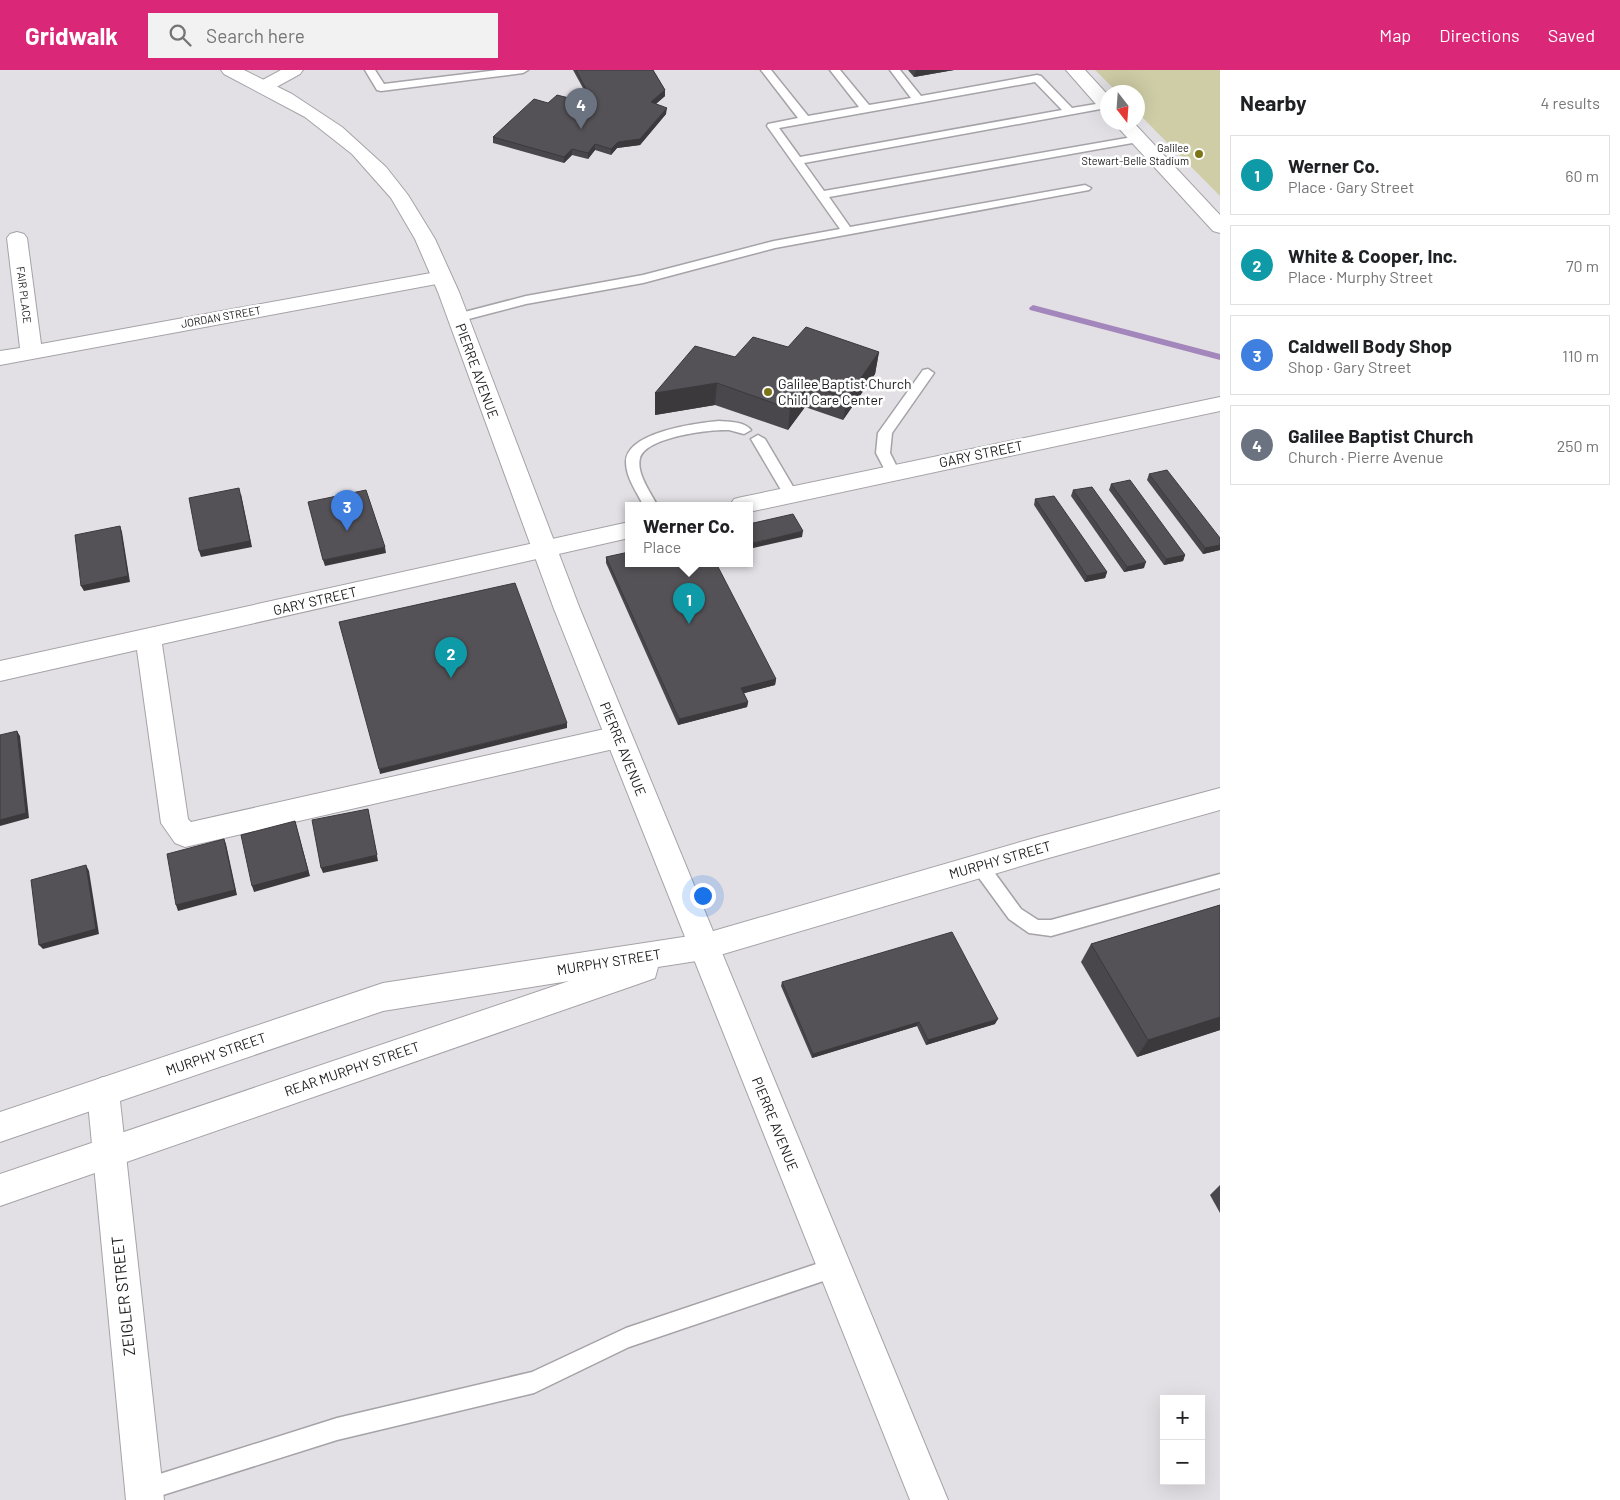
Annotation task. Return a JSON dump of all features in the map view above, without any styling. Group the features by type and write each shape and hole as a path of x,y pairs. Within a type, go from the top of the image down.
{"street":[{"name":"PIERRE AVENUE","path":"230,70 265,86 336,129 366,156 392,186 417,223 442,277 543,550 929,1500"},
{"path":"265,86 294,70"},
{"path":"1075,70 1100,99"},
{"path":"1130,130 1220,227"},
{"name":"FAIR PLACE","path":"16,238 31,352"},
{"name":"JORDAN STREET","path":"0,358 442,277"},
{"name":"GARY STREET","path":"753,503 1220,404"},
{"name":"GARY STREET","path":"0,671 625,531"},
{"path":"148,638 175,823 185,835 618,737"},
{"name":"MURPHY STREET","path":"0,1127 383,997 703,947 980,866 1220,799"},
{"name":"REAR MURPHY STREET","path":"0,1190 433,1040 567,997 703,947"},
{"name":"ZEIGLER STREET","path":"103,1092 145,1495"}],"lane":[{"path":"370,70 381,88 523,70"},
{"path":"766,70 805,120"},
{"path":"834,70 866,109"},
{"path":"895,70 918,99"},
{"path":"846,231 772,126 1037,78 1070,112"},
{"path":"796,161 1100,107"},
{"path":"821,195 1138,139"},
{"path":"457,318 526,300 643,279 774,245 1085,188"},
{"path":"893,473 883,454 885,433 928,373"},
{"path":"649,502 634,472 633,458 639,448 678,432 714,426 730,426 744,430"},
{"path":"758,439 791,495"},
{"path":"980,866 1015,914 1035,928 1051,928 1220,881"},
{"path":"145,1495 337,1429 534,1382 626,1338 834,1268"}],"shaded area":[{"name":"Galilee Stewart-Belle Stadium","path":"1095,70 1220,70 1220,196 1145,120 1145,85 1110,85"}],"building":[{"path":"576,70 653,70 665,90 651,102 667,108 640,139 618,142 611,149 595,144 588,153 572,149 564,157 493,137 534,99 548,103 557,95 573,99 582,90 587,91"},
{"path":"806,327 879,352 847,398 808,385 790,409 717,383 655,393 695,346 735,357 753,337 788,347"},
{"path":"1167,470 1220,538 1220,545 1205,548 1149,474"},
{"path":"1130,480 1185,555 1166,559 1111,484"},
{"path":"1092,487 1146,562 1127,567 1073,490"},
{"path":"239,488 250,541 199,551 189,498"},
{"path":"366,490 385,547 323,560 308,502"},
{"path":"1054,496 1107,572 1087,576 1035,499"},
{"path":"793,514 803,531 753,543 753,523"},
{"path":"120,526 128,576 81,586 75,535"},
{"path":"625,553 625,567 718,567 776,679 741,688 748,702 679,719 606,557"},
{"path":"515,583 567,723 379,769 339,622"},
{"path":"17,731 26,813 0,820 0,735"},
{"path":"368,809 377,855 321,868 312,820"},
{"path":"295,821 308,871 252,886 241,835"},
{"path":"224,839 235,890 176,905 167,854"},
{"path":"86,865 96,929 39,945 31,880"},
{"path":"1220,905 1220,1017 1148,1040 1091,944"},
{"path":"952,932 998,1019 928,1040 919,1022 813,1054 782,982"}],"waterway":[{"path":"1033,308 1220,357"}],"place":[{"name":"Galilee Baptist Church","path":"581,129"},
{"name":"Galilee Stewart-Belle Stadium","path":"1199,154"},
{"name":"Galilee Baptist Church Child Care Center","path":"768,392"},
{"name":"Caldwell Body Shop","path":"347,531"},
{"name":"Werner Co.","path":"689,624"},
{"name":"White & Cooper, Inc.","path":"451,678"}]}
